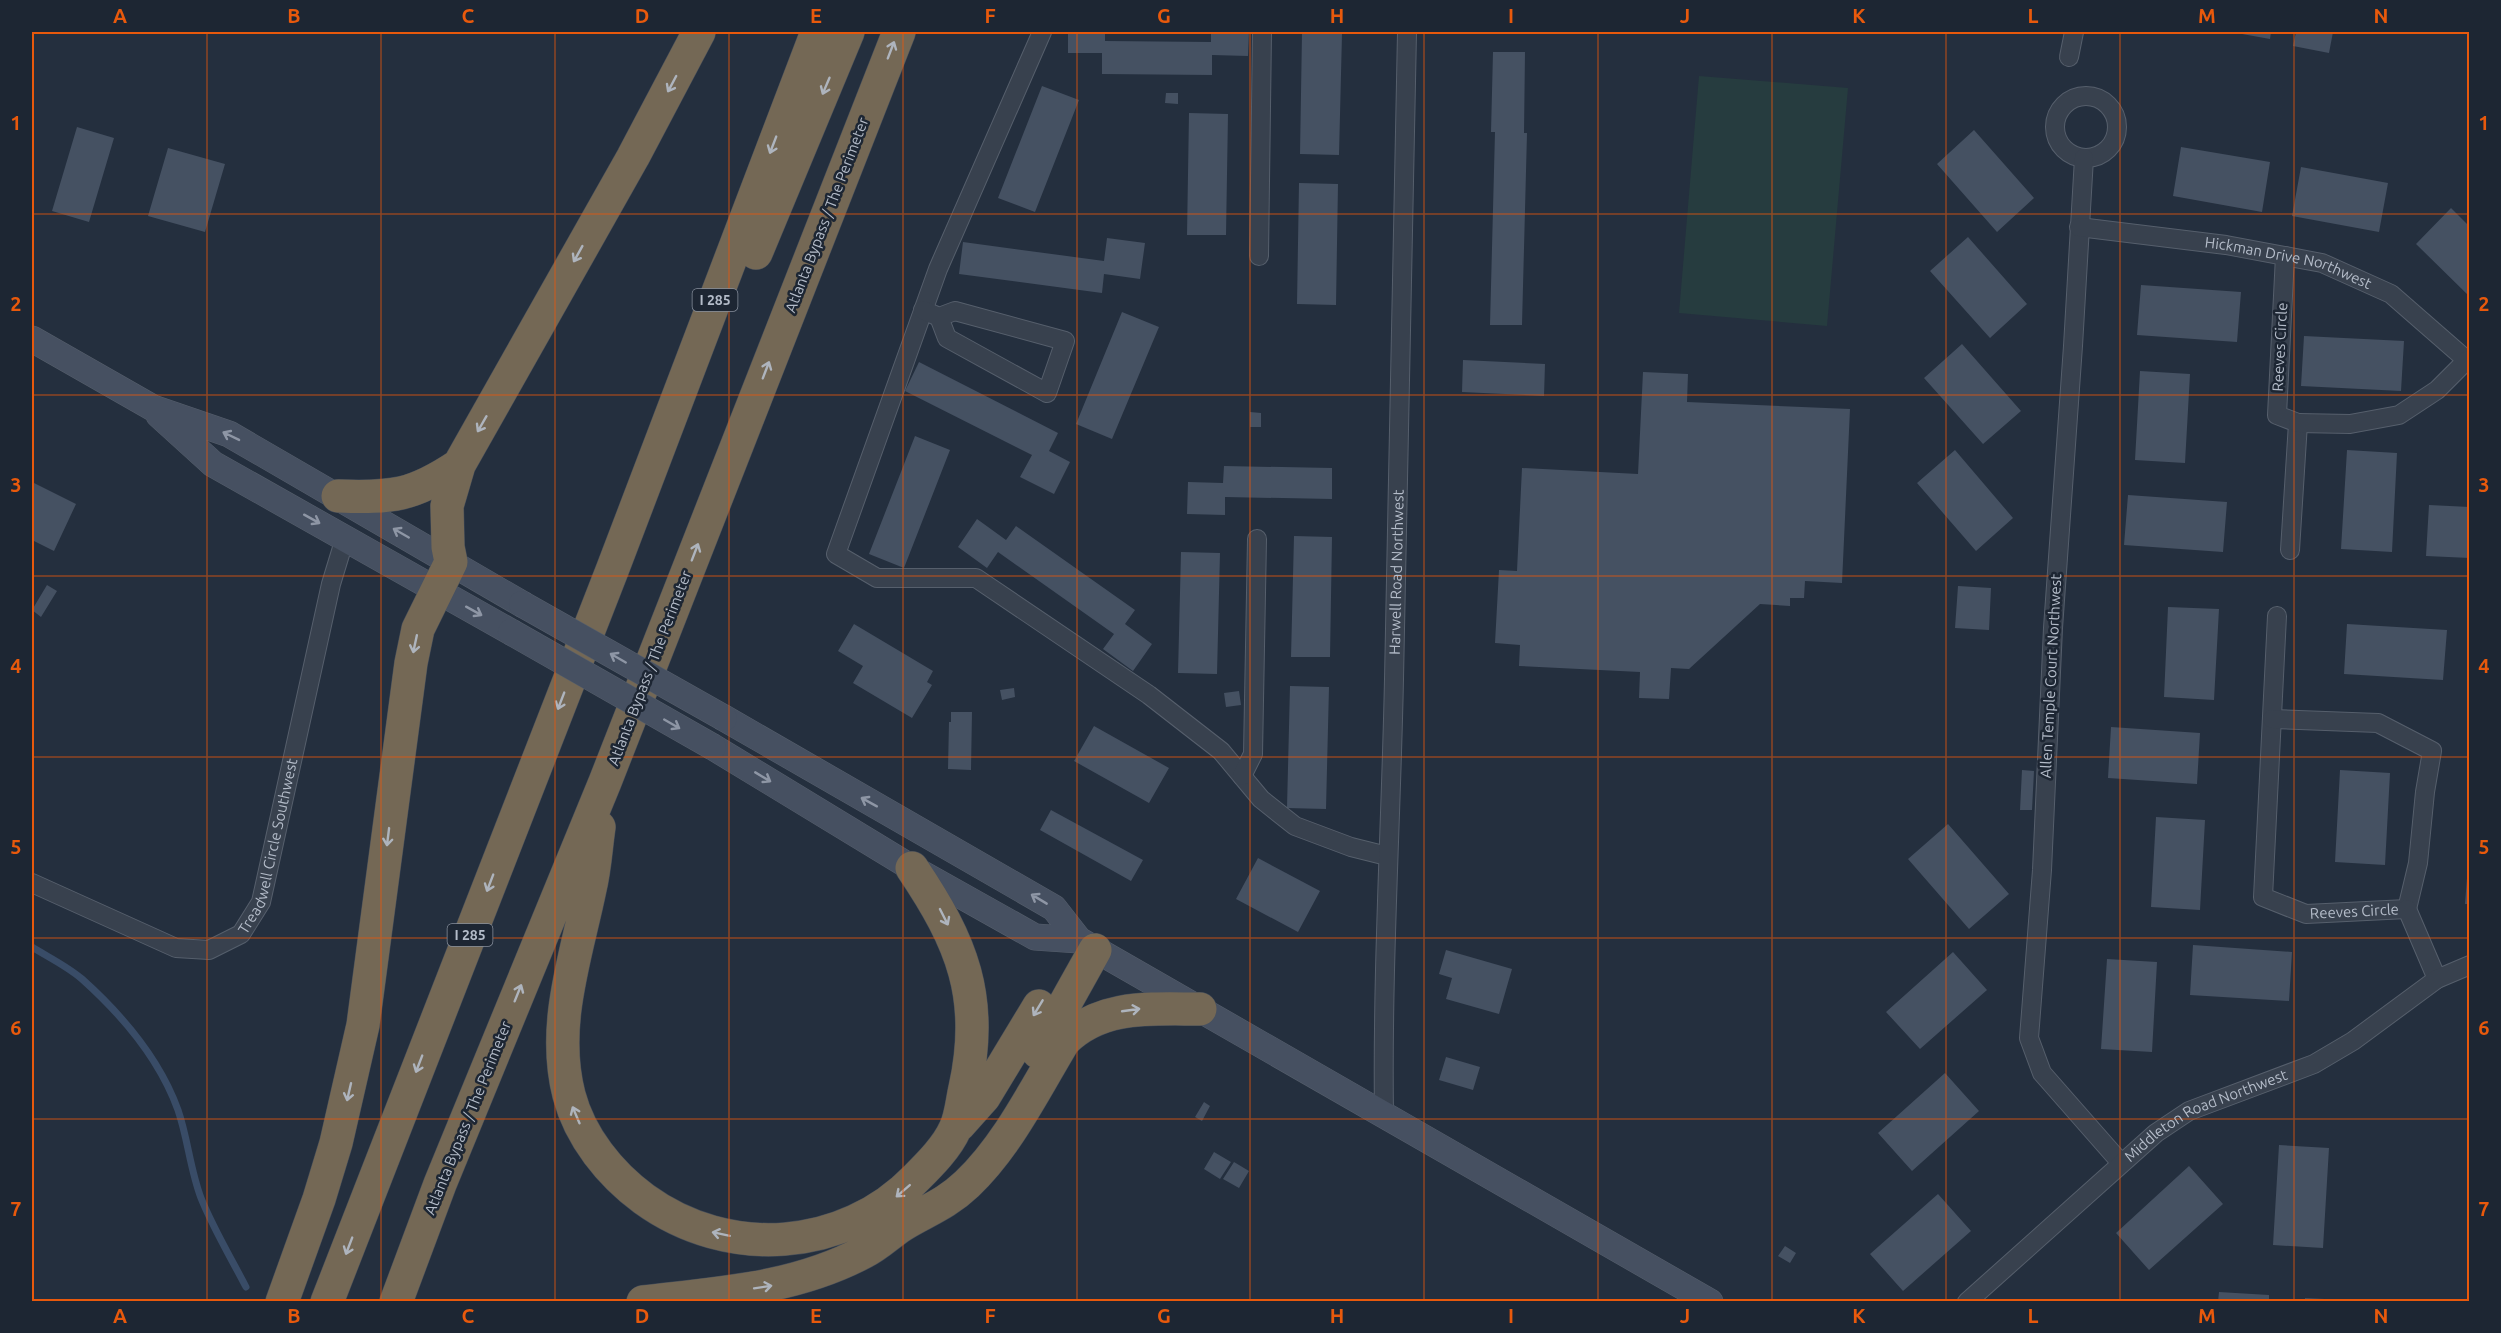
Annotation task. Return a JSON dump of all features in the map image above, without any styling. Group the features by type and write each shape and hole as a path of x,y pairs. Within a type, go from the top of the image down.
{"highway":[{"path":"282,1302 319,1199 350,1090 363,1025 411,663 418,629 444,576 447,506 459,465 627,167 699,32"},
{"name":"I 285","path":"327,1302 613,568 816,32"},
{"path":"613,568 725,326 848,32"},
{"name":"Atlanta Bypass / The Perimeter","path":"396,1302 444,1174 605,782 898,32"},
{"path":"338,496 388,497 414,491 433,483 459,465"},
{"path":"605,782 591,886 567,988 563,1019 562,1051 569,1094 574,1110 591,1143 610,1170 632,1191 656,1208 687,1225 754,1240 787,1240 820,1235 877,1211 905,1190 926,1169 984,1097 1087,945"},
{"path":"912,868 938,906 952,933 963,962 970,994 974,1028 972,1059 956,1129"},
{"path":"903,1225 980,1141 1035,1057 1087,945"},
{"path":"643,1302 766,1287 829,1269 867,1251 903,1225 938,1207 967,1184 1007,1134 1064,1041 1076,1029 1094,1020 1136,1009 1200,1009"}],"main road":[{"path":"32,339 153,408 229,434 338,496 444,576 512,632 713,747 912,868 1035,937 1087,945"},
{"path":"153,408 213,464 345,538 522,604 1054,908 1087,945 1710,1302"}],"street":[{"path":"1042,32 938,269 931,314 836,554 877,578 976,579 1149,695 1221,751 1261,799 1295,826 1351,847 1387,856"},
{"path":"1259,256 1262,32"},
{"name":"Harwell Road Northwest","path":"1384,1114 1383,1041 1387,856 1395,670 1407,32"},
{"path":"2069,57 2074,32"},
{"name":"Allen Temple Court Northwest","path":"2084,158 2053,628 2042,870 2029,1038 2042,1073 2121,1163"},
{"name":"Hickman Drive Northwest","path":"2079,227 2226,245 2322,263 2391,294 2468,361"},
{"name":"Reeves Circle","path":"2285,256 2277,415 2298,423"},
{"path":"956,311 1065,341 1047,393 946,338 931,314 956,311"},
{"path":"2290,550 2298,423 2350,424 2399,415 2437,390 2468,361"},
{"name":"Treadwell Circle Southwest","path":"32,883 176,948 209,950 241,934 261,902 331,584 345,538"},
{"path":"1242,776 1253,754 1257,539"},
{"name":"Reeves Circle","path":"2272,719 2378,723 2432,751 2425,792 2418,863 2407,909 2306,914 2263,897 2277,616"},
{"path":"2407,909 2437,980"},
{"name":"Middleton Road Northwest","path":"1967,1302 2156,1133 2189,1111 2314,1064 2353,1041 2437,980 2469,965"}],"green space":[{"path":"1699,76 1848,88 1827,326 1679,313"}],"building":[{"path":"1068,32 1105,32 1105,41 1211,42 1211,32 1249,32 1248,56 1212,55 1212,75 1102,74 1102,53 1068,53"},
{"path":"2231,32 2271,32 2270,39"},
{"path":"2296,32 2333,32 2329,53 2293,46"},
{"path":"1302,33 1342,34 1339,155 1300,154"},
{"path":"1493,52 1525,52 1524,133 1527,133 1522,325 1490,325 1495,132 1491,132"},
{"path":"1042,86 1079,100 1035,212 998,198"},
{"path":"1166,93 1178,93 1178,104 1165,103"},
{"path":"1189,113 1228,114 1226,235 1187,235"},
{"path":"77,127 114,138 89,222 52,211"},
{"path":"1974,130 2034,198 1997,232 1937,164"},
{"path":"2181,147 2270,162 2262,212 2173,196"},
{"path":"168,148 225,164 205,232 148,216"},
{"path":"2301,167 2388,183 2379,232 2292,216"},
{"path":"1299,183 1338,184 1336,305 1297,304"},
{"path":"2451,208 2470,227 2470,297 2416,244"},
{"path":"1968,237 2027,304 1990,338 1930,271"},
{"path":"1107,238 1145,243 1140,279 1104,274 1102,293 959,274 963,242 1104,261"},
{"path":"2141,285 2241,292 2237,342 2137,335"},
{"path":"1122,312 1159,327 1112,439 1076,424"},
{"path":"2304,336 2404,341 2401,391 2301,386"},
{"path":"1962,344 2021,411 1983,444 1924,378"},
{"path":"1463,360 1545,364 1544,396 1462,392"},
{"path":"919,362 1058,433 1049,451 1070,462 1054,494 1020,477 1032,455 905,391"},
{"path":"2140,371 2190,374 2185,463 2135,460"},
{"path":"1643,372 1688,374 1687,402 1850,409 1842,583 1805,581 1804,598 1790,598 1790,606 1760,604 1689,669 1671,668 1669,699 1639,698 1640,672 1519,666 1520,645 1495,643 1499,570 1517,571 1522,468 1638,474"},
{"path":"1250,412 1261,413 1261,427 1250,427"},
{"path":"915,436 950,450 904,568 869,554"},
{"path":"1955,450 2013,518 1976,551 1917,483"},
{"path":"2347,450 2397,453 2392,552 2341,549"},
{"path":"1224,466 1332,468 1332,499 1225,497 1225,515 1187,514 1188,482 1223,483"},
{"path":"32,482 76,504 54,551 32,540"},
{"path":"2128,495 2227,502 2223,552 2124,545"},
{"path":"2429,505 2470,507 2470,558 2426,556"},
{"path":"977,519 1006,540 1016,526 1135,610 1125,624 1152,644 1133,671 1103,649 1114,634 998,552 987,568 958,547"},
{"path":"1294,536 1332,537 1330,657 1291,657"},
{"path":"1181,552 1220,553 1217,674 1178,673"},
{"path":"47,585 57,591 41,617 32,610"},
{"path":"1958,586 1991,588 1989,630 1955,628"},
{"path":"2168,607 2219,609 2214,700 2164,697"},
{"path":"854,624 933,671 927,682 932,685 912,718 853,683 863,666 838,651"},
{"path":"2347,624 2447,630 2443,680 2344,674"},
{"path":"1290,686 1329,687 1326,809 1287,808"},
{"path":"1014,688 1015,697 1002,700 1000,690"},
{"path":"1239,691 1241,705 1226,707 1224,693"},
{"path":"951,712 972,712 971,770 948,769"},
{"path":"1094,726 1169,768 1149,803 1074,761"},
{"path":"2111,727 2200,733 2197,784 2108,778"},
{"path":"2022,770 2034,771 2032,810 2020,810"},
{"path":"2340,770 2390,773 2385,865 2335,862"},
{"path":"1051,810 1143,860 1131,881 1040,830"},
{"path":"2156,817 2205,820 2200,910 2151,907"},
{"path":"1948,824 2009,894 1969,929 1908,859"},
{"path":"1258,858 1320,891 1298,932 1236,899"},
{"path":"2468,865 2470,865 2470,904 2465,904"},
{"path":"2193,945 2292,952 2289,1001 2190,995"},
{"path":"1446,950 1512,969 1499,1014 1446,999 1452,978 1439,974"},
{"path":"1953,952 1987,990 1920,1049 1886,1012"},
{"path":"2107,959 2157,962 2152,1052 2101,1049"},
{"path":"1446,1057 1480,1067 1473,1090 1439,1080"},
{"path":"1945,1073 1979,1111 1912,1171 1878,1133"},
{"path":"1204,1102 1210,1106 1202,1121 1195,1117"},
{"path":"2279,1145 2329,1148 2323,1248 2273,1245"},
{"path":"1214,1152 1231,1162 1220,1179 1204,1169"},
{"path":"1234,1162 1249,1171 1239,1188 1223,1179"},
{"path":"2189,1166 2223,1204 2149,1270 2116,1233"},
{"path":"1938,1194 1971,1231 1903,1291 1870,1254"},
{"path":"1785,1246 1796,1253 1790,1263 1778,1256"},
{"path":"2219,1292 2269,1295 2269,1302 2218,1302"},
{"path":"2305,1298 2344,1300 2344,1302 2305,1302"}],"waterway":[{"path":"32,947 82,979 111,1007 138,1039 161,1073 178,1110 201,1198 246,1287"}]}
